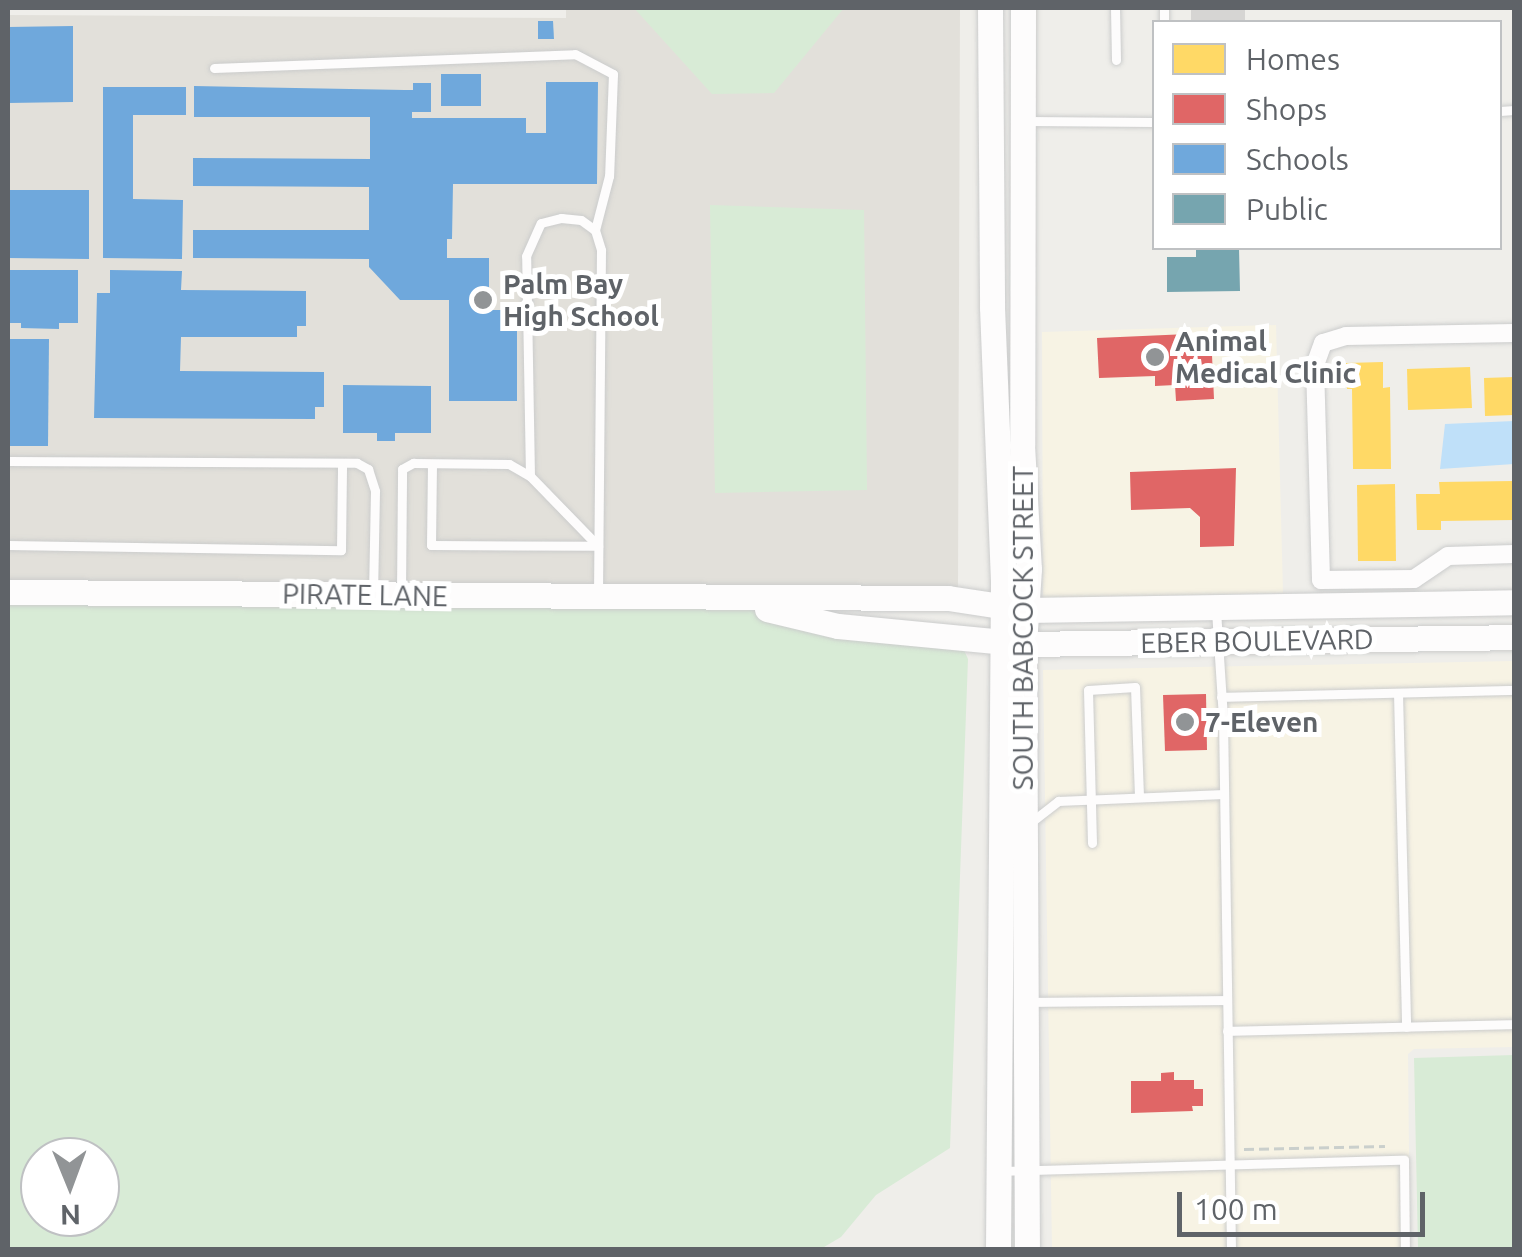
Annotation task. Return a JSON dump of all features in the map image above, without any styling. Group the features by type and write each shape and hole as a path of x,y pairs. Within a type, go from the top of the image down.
{"main road":[{"name":"SOUTH BABCOCK STREET","path":"990,8 992,306 1014,608 998,1250"},
{"name":"SOUTH BABCOCK STREET","path":"1014,608 1029,569 1022,445 1023,8"},
{"name":"PIRATE LANE","path":"8,592 948,598 1014,608"},
{"name":"EBER BOULEVARD","path":"1014,608 1216,608 1321,593 1514,602"},
{"name":"PIRATE LANE","path":"723,599 838,626 1012,642"},
{"name":"EBER BOULEVARD","path":"1012,642 1514,637"},
{"name":"SOUTH BABCOCK STREET","path":"1012,642 1024,829 1027,1250"}],"street":[{"path":"1514,333 1346,336 1323,343 1315,365 1321,593 1414,579 1448,556 1514,554"}],"lane":[{"path":"1115,8 1116,60"},
{"path":"214,68 575,54 613,74 609,176 595,230 601,250 598,597"},
{"path":"1025,122 1152,122"},
{"path":"530,476 526,256 531,237 541,223 561,218 581,220 595,230"},
{"path":"8,462 357,463 374,478 374,595"},
{"path":"8,544 341,550 342,463"},
{"path":"401,596 402,469 413,464 509,464 530,476 598,546"},
{"path":"432,464 431,545 598,546"},
{"path":"1216,608 1222,698 1230,1250"},
{"path":"1092,843 1093,747 1088,690 1135,687 1139,796"},
{"path":"1222,698 1514,690"},
{"path":"1398,693 1406,1027"},
{"path":"1123,708 1136,708"},
{"path":"1123,723 1136,722"},
{"path":"1125,746 1137,745"},
{"path":"1126,762 1138,761"},
{"path":"1126,778 1138,778"},
{"path":"1024,829 1058,801 1090,796 1224,794"},
{"path":"1025,1002 1226,1000"},
{"path":"1227,1031 1514,1024"},
{"path":"997,1171 1404,1160 1405,1250"}],"path":[{"path":"1242,1164 1244,1149 1384,1145 1394,1160"}],"shaded area":[{"name":"Palm Bay High School","path":"566,8 960,8 958,588 8,581 8,15 566,18"},
{"path":"1276,325 1283,593 1043,598 1042,332"},
{"path":"1514,661 1514,1047 1414,1049 1408,1054 1410,1249 1052,1249 1043,670"}],"green space":[{"path":"634,8 844,8 774,93 712,94"},
{"path":"710,205 864,210 867,490 715,493"},
{"path":"8,592 723,599 958,637 968,659 950,1148 876,1195 841,1237 819,1250 8,1250"},
{"path":"1514,1055 1514,1249 1418,1249 1414,1058"}],"water":[{"path":"1514,421 1514,464 1440,469 1445,424"}],"building: Homes":[{"path":"1383,362 1383,388 1390,387 1391,469 1353,469 1352,389 1347,389 1346,363"},
{"path":"1470,367 1472,408 1408,410 1407,369"},
{"path":"1514,377 1514,415 1485,416 1484,378"},
{"path":"1514,481 1514,520 1441,521 1441,530 1417,530 1416,494 1440,494 1439,482"},
{"path":"1395,484 1396,561 1358,561 1357,485"}],"building: Shops":[{"name":"Animal Medical Clinic","path":"1211,333 1214,399 1176,401 1175,385 1155,386 1155,376 1099,378 1097,338"},
{"path":"1236,468 1234,546 1200,547 1200,517 1190,508 1131,510 1130,472"},
{"name":"7-Eleven","path":"1206,694 1207,750 1165,751 1163,695"},
{"path":"1174,1072 1174,1080 1194,1080 1194,1089 1203,1089 1203,1106 1192,1106 1193,1111 1131,1113 1131,1081 1161,1081 1161,1073"}],"building: Schools":[{"path":"538,21 553,21 554,39 538,39"},
{"path":"73,26 73,102 8,103 8,27"},
{"path":"441,74 481,74 481,106 441,106"},
{"path":"546,82 598,82 597,184 453,184 452,239 447,239 447,258 489,258 489,310 517,310 517,401 449,401 449,300 400,300 369,267 369,259 193,258 193,230 369,230 369,187 193,186 193,158 370,159 370,117 194,117 194,86 413,90 413,83 431,83 431,112 412,112 412,118 526,118 526,133 546,133"},
{"path":"103,87 186,87 186,115 133,115 133,199 183,200 182,259 103,258"},
{"path":"8,190 89,190 89,259 8,258"},
{"path":"8,270 78,270 78,323 59,323 59,329 21,328 21,323 8,323"},
{"path":"110,270 182,271 181,290 306,291 306,326 297,326 297,337 181,337 180,371 324,372 324,407 315,407 315,419 94,418 97,293 110,293"},
{"path":"8,339 49,339 48,446 8,446"},
{"path":"343,385 431,386 431,433 395,433 395,441 377,441 377,433 343,433"}],"building: Public":[{"path":"1196,250 1239,250 1240,291 1167,292 1167,257 1196,257"}],"building: Other":[{"path":"1191,8 1245,8 1245,20 1191,20"}],"place":[{"name":"Palm Bay High School","path":"483,300"},
{"name":"Animal Medical Clinic","path":"1155,357"},
{"name":"7-Eleven","path":"1185,722"}]}
